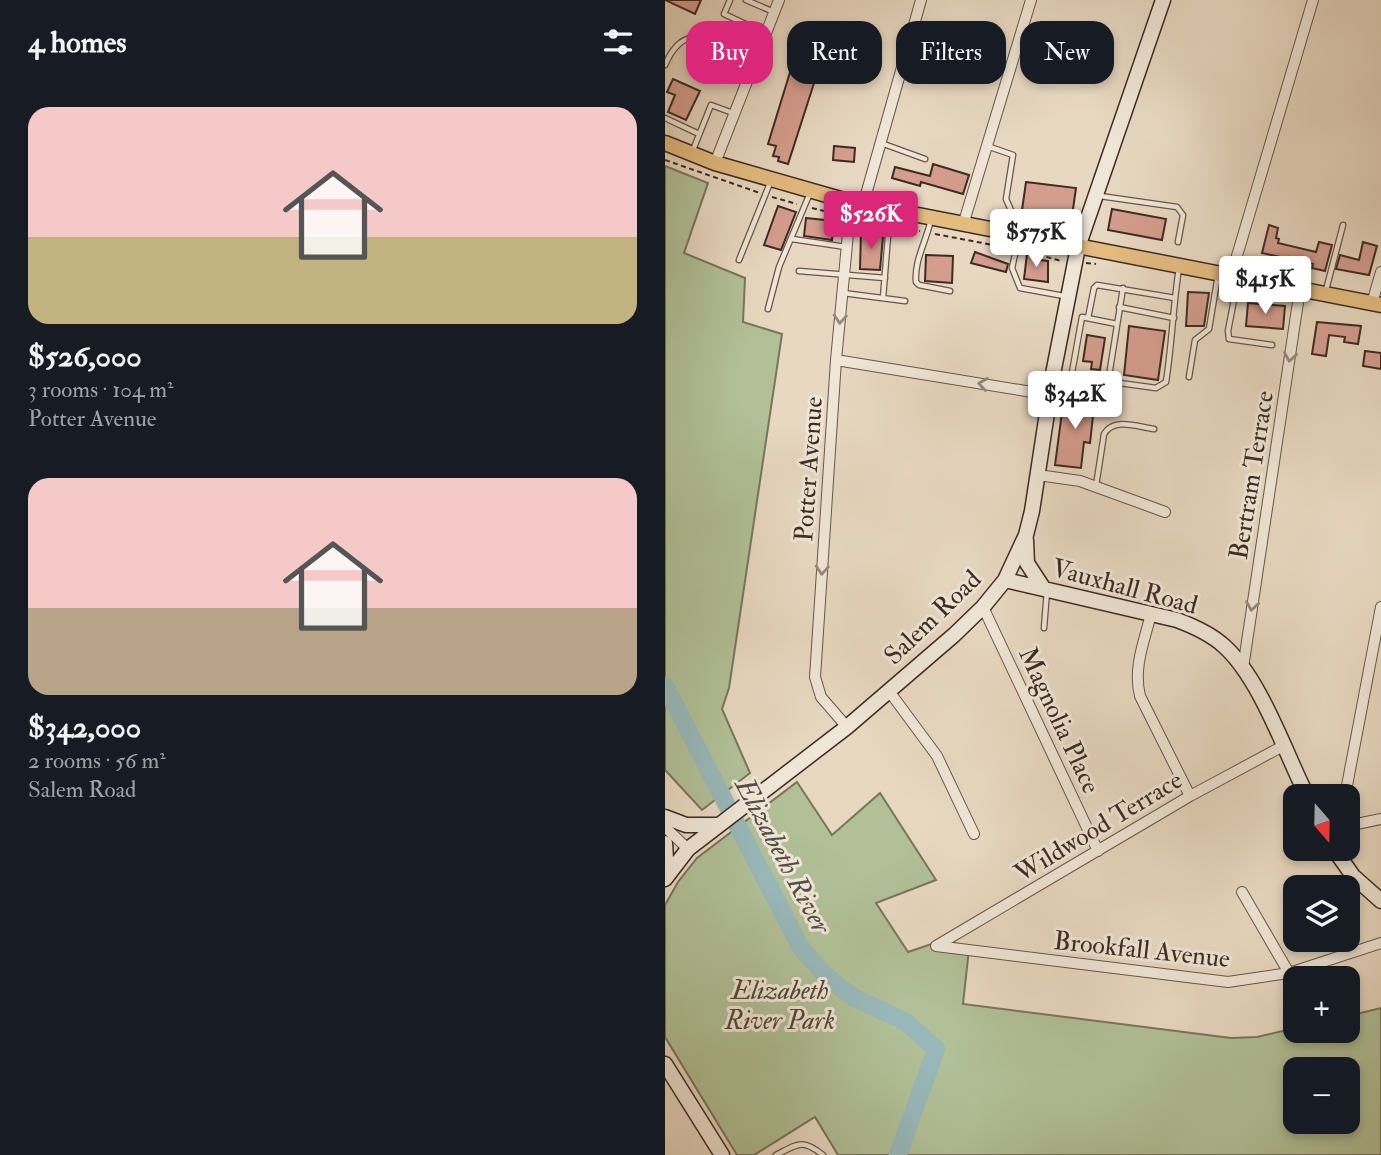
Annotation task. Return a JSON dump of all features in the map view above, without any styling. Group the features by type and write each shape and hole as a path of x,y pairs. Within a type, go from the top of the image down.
{"main road":[{"path":"665,142 715,163 771,181 857,203 1376,304"}],"street":[{"path":"770,21 779,0"},
{"name":"Potter Avenue","path":"847,727 821,697 815,677 846,247 857,203 880,143 921,0"},
{"path":"963,225 1031,0"},
{"name":"Salem Road","path":"666,877 688,849 847,727 983,607 1005,580 1026,535 1078,247 1163,0"},
{"path":"1229,276 1313,0"},
{"path":"715,163 744,84"},
{"path":"1376,304 1381,272"},
{"name":"Bertram Terrace","path":"1243,667 1300,289"},
{"path":"836,360 1050,395"},
{"path":"1038,475 1080,481 1165,512"},
{"path":"1026,535 1027,563 1046,590"},
{"name":"Vauxhall Road","path":"1005,580 1151,614 1197,628 1223,645 1243,667 1301,784"},
{"name":"Magnolia Place","path":"983,607 1098,851"},
{"path":"1347,784 1381,607"},
{"path":"1151,614 1136,671 1136,681 1140,696 1190,796"},
{"path":"888,691 937,756 974,834"},
{"name":"Wildwood Terrace","path":"936,946 1190,796 1283,746"},
{"path":"665,817 686,825 719,825"},
{"path":"1360,823 1381,819"},
{"path":"665,827 688,849"},
{"path":"665,843 666,877"},
{"path":"1342,861 1353,876 1381,901"},
{"path":"1243,892 1285,966"},
{"name":"Brookfall Avenue","path":"1313,966 1381,943"},
{"name":"Brookfall Avenue","path":"936,946 1229,982 1283,974"},
{"path":"665,1064 722,1155"}],"lane":[{"path":"730,0 724,14 739,21"},
{"path":"746,0 774,12"},
{"path":"665,65 673,47 686,40"},
{"path":"692,154 711,105 734,113"},
{"path":"665,118 699,134"},
{"path":"880,143 925,159"},
{"path":"987,146 1013,155 1007,190 1008,207 1021,236 1012,268 1020,288 1069,297"},
{"path":"739,260 771,181"},
{"path":"768,309 779,267 810,192"},
{"path":"1095,196 1177,207 1183,215 1178,242"},
{"path":"883,298 890,210"},
{"path":"931,218 927,240 920,253 916,282 919,285 950,291"},
{"path":"1325,294 1343,225"},
{"path":"792,239 846,247"},
{"path":"1053,374 1156,388 1166,382 1179,266"},
{"path":"799,271 885,278"},
{"path":"1229,276 1229,339 1272,345"},
{"path":"1189,377 1195,340 1209,329 1229,276"},
{"path":"1071,377 1085,318 1097,285 1175,298"},
{"path":"1108,382 1123,288"},
{"path":"842,293 905,301"},
{"path":"1119,307 1174,317"},
{"path":"1085,318 1117,324"},
{"path":"1096,487 1104,434 1108,427 1114,424 1154,429"},
{"path":"1044,628 1046,590"},
{"path":"776,1155 801,1143 811,1145 823,1155"}],"green space":[{"path":"665,166 708,183 684,253 745,278 743,322 782,334 729,688 722,709 750,773 702,810 665,770"},
{"name":"Elizabeth River Park","path":"797,782 832,835 880,793 936,880 876,903 908,952 946,939 969,949 963,1004 1231,1038 1257,1037 1283,1031 1283,1043 1360,1043 1360,1013 1381,1008 1381,1155 838,1155 815,1117 754,1155 737,1155 665,1037 665,905 678,882 697,858"}],"building":[{"path":"665,0 701,0 695,14"},
{"path":"673,79 700,91 686,120 668,112 675,95 667,92"},
{"path":"787,82 814,84 788,164 773,156 776,146 768,144"},
{"path":"834,146 855,148 854,162 833,160"},
{"path":"933,164 969,175 963,194 921,182 920,186 892,178 895,167 930,176"},
{"path":"1026,182 1076,188 1072,216 1022,210"},
{"path":"778,206 796,212 781,250 764,245"},
{"path":"1112,209 1166,219 1162,240 1108,230"},
{"path":"806,218 834,221 832,240 804,236"},
{"path":"1269,225 1278,228 1278,243 1316,252 1319,242 1332,245 1325,271 1312,268 1313,264 1262,253"},
{"path":"861,231 883,236 880,270 860,269"},
{"path":"1363,242 1377,246 1369,275 1336,269 1340,255 1359,260"},
{"path":"975,252 1008,264 1006,272 971,263"},
{"path":"1027,254 1040,256 1040,260 1048,261 1048,282 1024,279"},
{"path":"926,255 953,256 952,283 925,281"},
{"path":"1188,292 1209,293 1204,326 1186,326"},
{"path":"1248,303 1285,306 1283,329 1246,326"},
{"path":"1317,322 1361,326 1358,344 1344,342 1345,337 1329,335 1326,356 1312,354"},
{"path":"1129,326 1165,331 1158,380 1124,375"},
{"path":"1087,335 1105,338 1100,370 1091,369 1092,362 1083,361"},
{"path":"1365,351 1381,353 1381,369 1363,366"},
{"path":"1072,392 1092,394 1090,443 1084,442 1081,468 1055,465 1062,412 1070,413"}],"waterway":[{"name":"Elizabeth River","path":"665,686 801,948 828,978 853,997 906,1022 936,1049 898,1155"}]}
